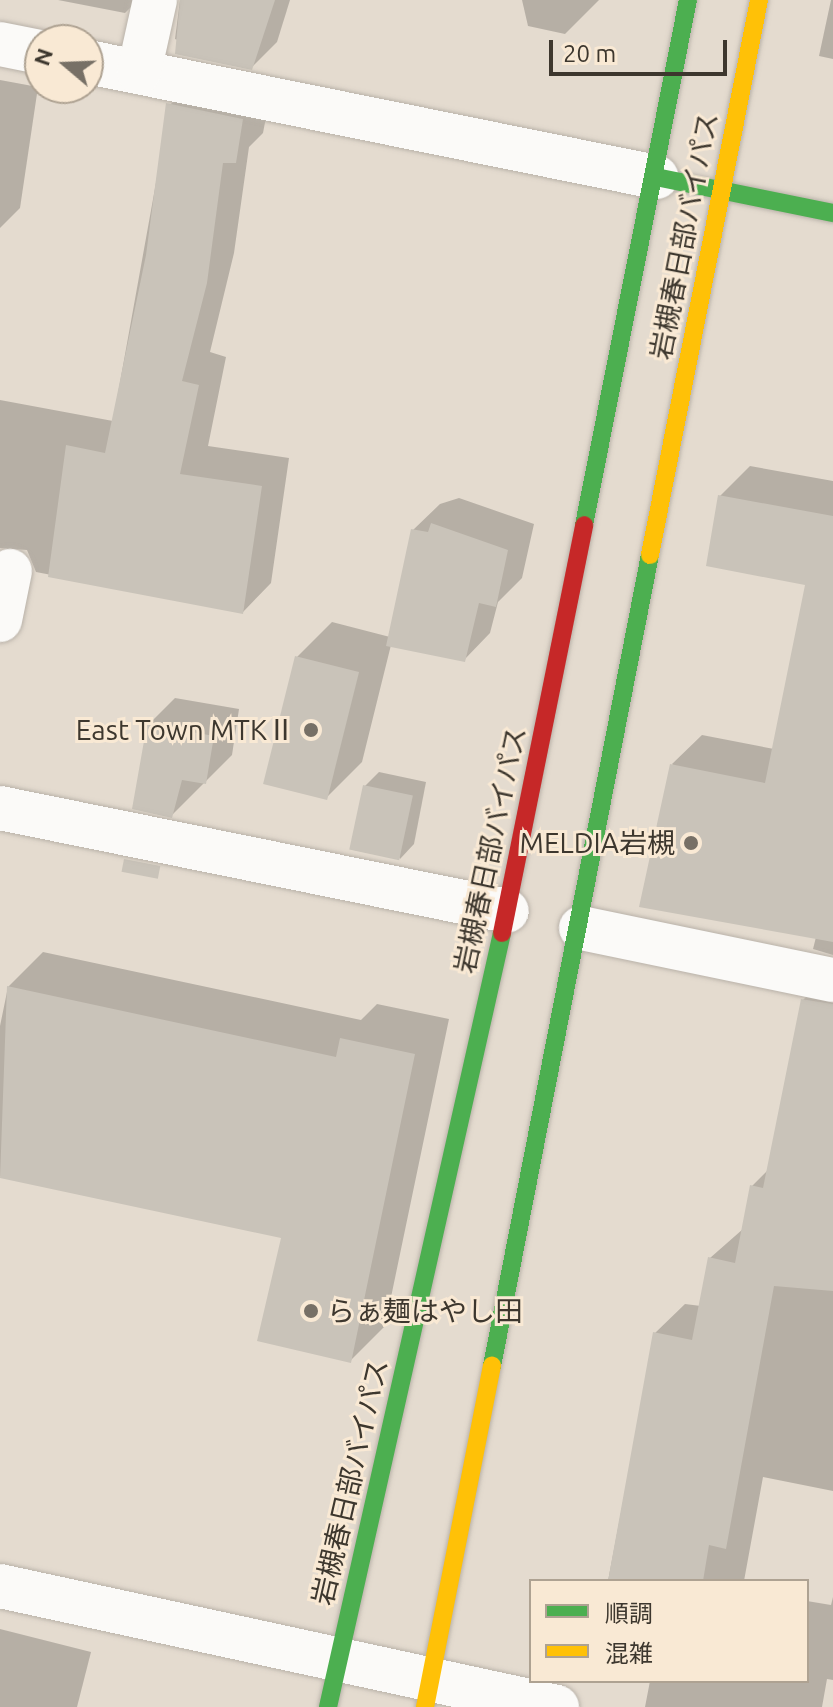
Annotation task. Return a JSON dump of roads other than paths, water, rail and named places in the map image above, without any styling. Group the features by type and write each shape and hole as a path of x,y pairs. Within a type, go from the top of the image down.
{"main road":[{"name":"岩槻春日部バイパス","path":"328,1707 507,911 656,177 688,0"},
{"name":"岩槻春日部バイパス","path":"428,1695 581,928 759,0"},
{"path":"656,177 833,213"}],"street":[{"path":"139,72 155,0"},
{"path":"0,44 24,49"},
{"path":"104,65 656,177"},
{"path":"0,620 10,571"},
{"path":"0,808 507,911"},
{"path":"581,928 833,980"},
{"path":"0,1586 338,1664 428,1695 557,1707"}],"place":[{"name":"East Town MTKⅡ","path":"311,730"},
{"name":"MELDIA岩槻","path":"691,843"},
{"name":"らぁ麺はやし田","path":"311,1311"}]}
